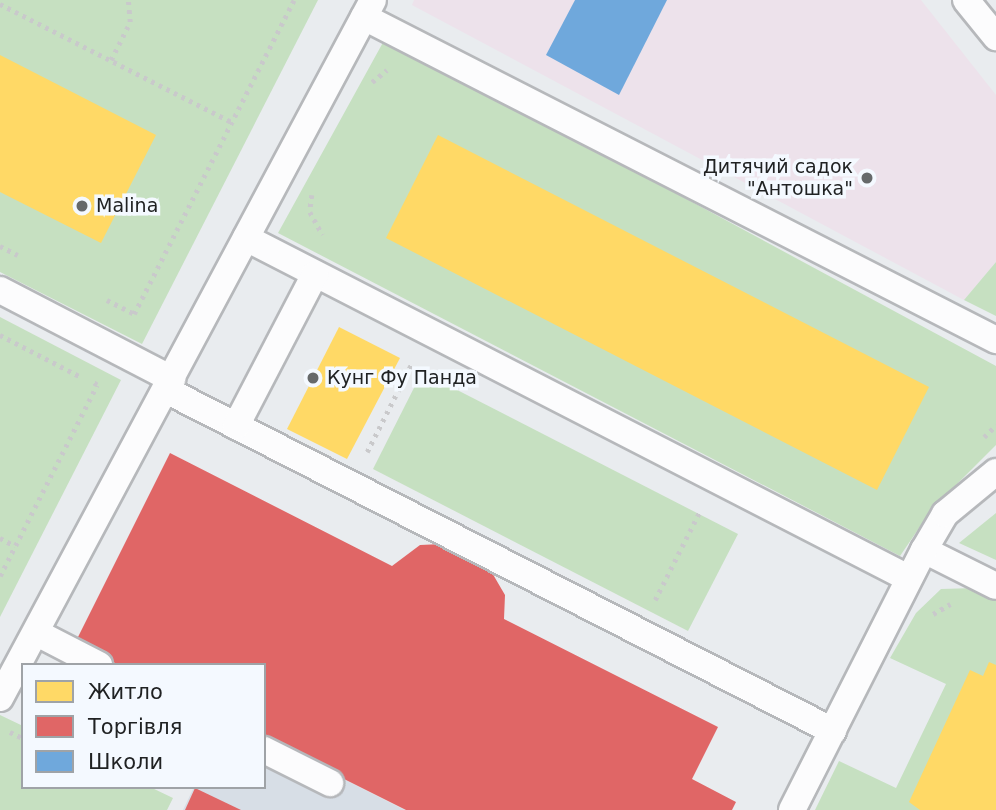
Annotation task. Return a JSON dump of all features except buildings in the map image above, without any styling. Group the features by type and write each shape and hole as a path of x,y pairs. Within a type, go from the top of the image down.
{"lane":[{"path":"966,0 996,37"},
{"path":"24,663 37,633 368,9 996,341"},
{"path":"246,239 908,578"},
{"path":"236,426 315,274"},
{"path":"0,290 169,384 236,426 833,731"},
{"path":"792,810 924,550 946,514 996,472"},
{"path":"924,550 996,586"},
{"path":"37,633 95,663"},
{"path":"8,702 21,671"},
{"path":"266,751 330,783"}],"path":[{"path":"111,60 130,22 128,0"},
{"path":"97,296 134,314 294,0"},
{"path":"0,4 232,122"},
{"path":"367,91 391,67"},
{"path":"314,188 310,212 330,240"},
{"path":"0,246 24,258"},
{"path":"351,484 428,332"},
{"path":"0,335 97,385 0,576"},
{"path":"978,443 996,425"},
{"path":"638,632 717,480"},
{"path":"0,538 15,546"},
{"path":"925,624 954,602"}],"shaded area":[{"name":"Дитячий садок \"Антошка\"","path":"414,0 921,0 996,95 996,262 964,300 412,5"},
{"path":"266,740 405,810 183,810 193,789 266,789"}],"green space":[{"path":"0,0 318,0 142,344 0,272"},
{"path":"386,37 996,366 996,445 932,509 900,556 278,233"},
{"path":"996,262 996,316 964,300"},
{"path":"0,317 121,380 0,617"},
{"path":"422,372 738,534 688,631 373,469"},
{"path":"996,513 996,560 959,543"},
{"path":"975,588 996,598 996,810 815,810 839,761 896,788 946,684 890,658 916,613 941,589"},
{"path":"0,715 21,725 21,789 154,789 173,798 167,810 0,810"}],"place":[{"name":"Дитячий садок \"Антошка\"","path":"867,178"},
{"name":"Malina","path":"82,206"},
{"name":"Кунг Фу Панда","path":"313,378"}]}
